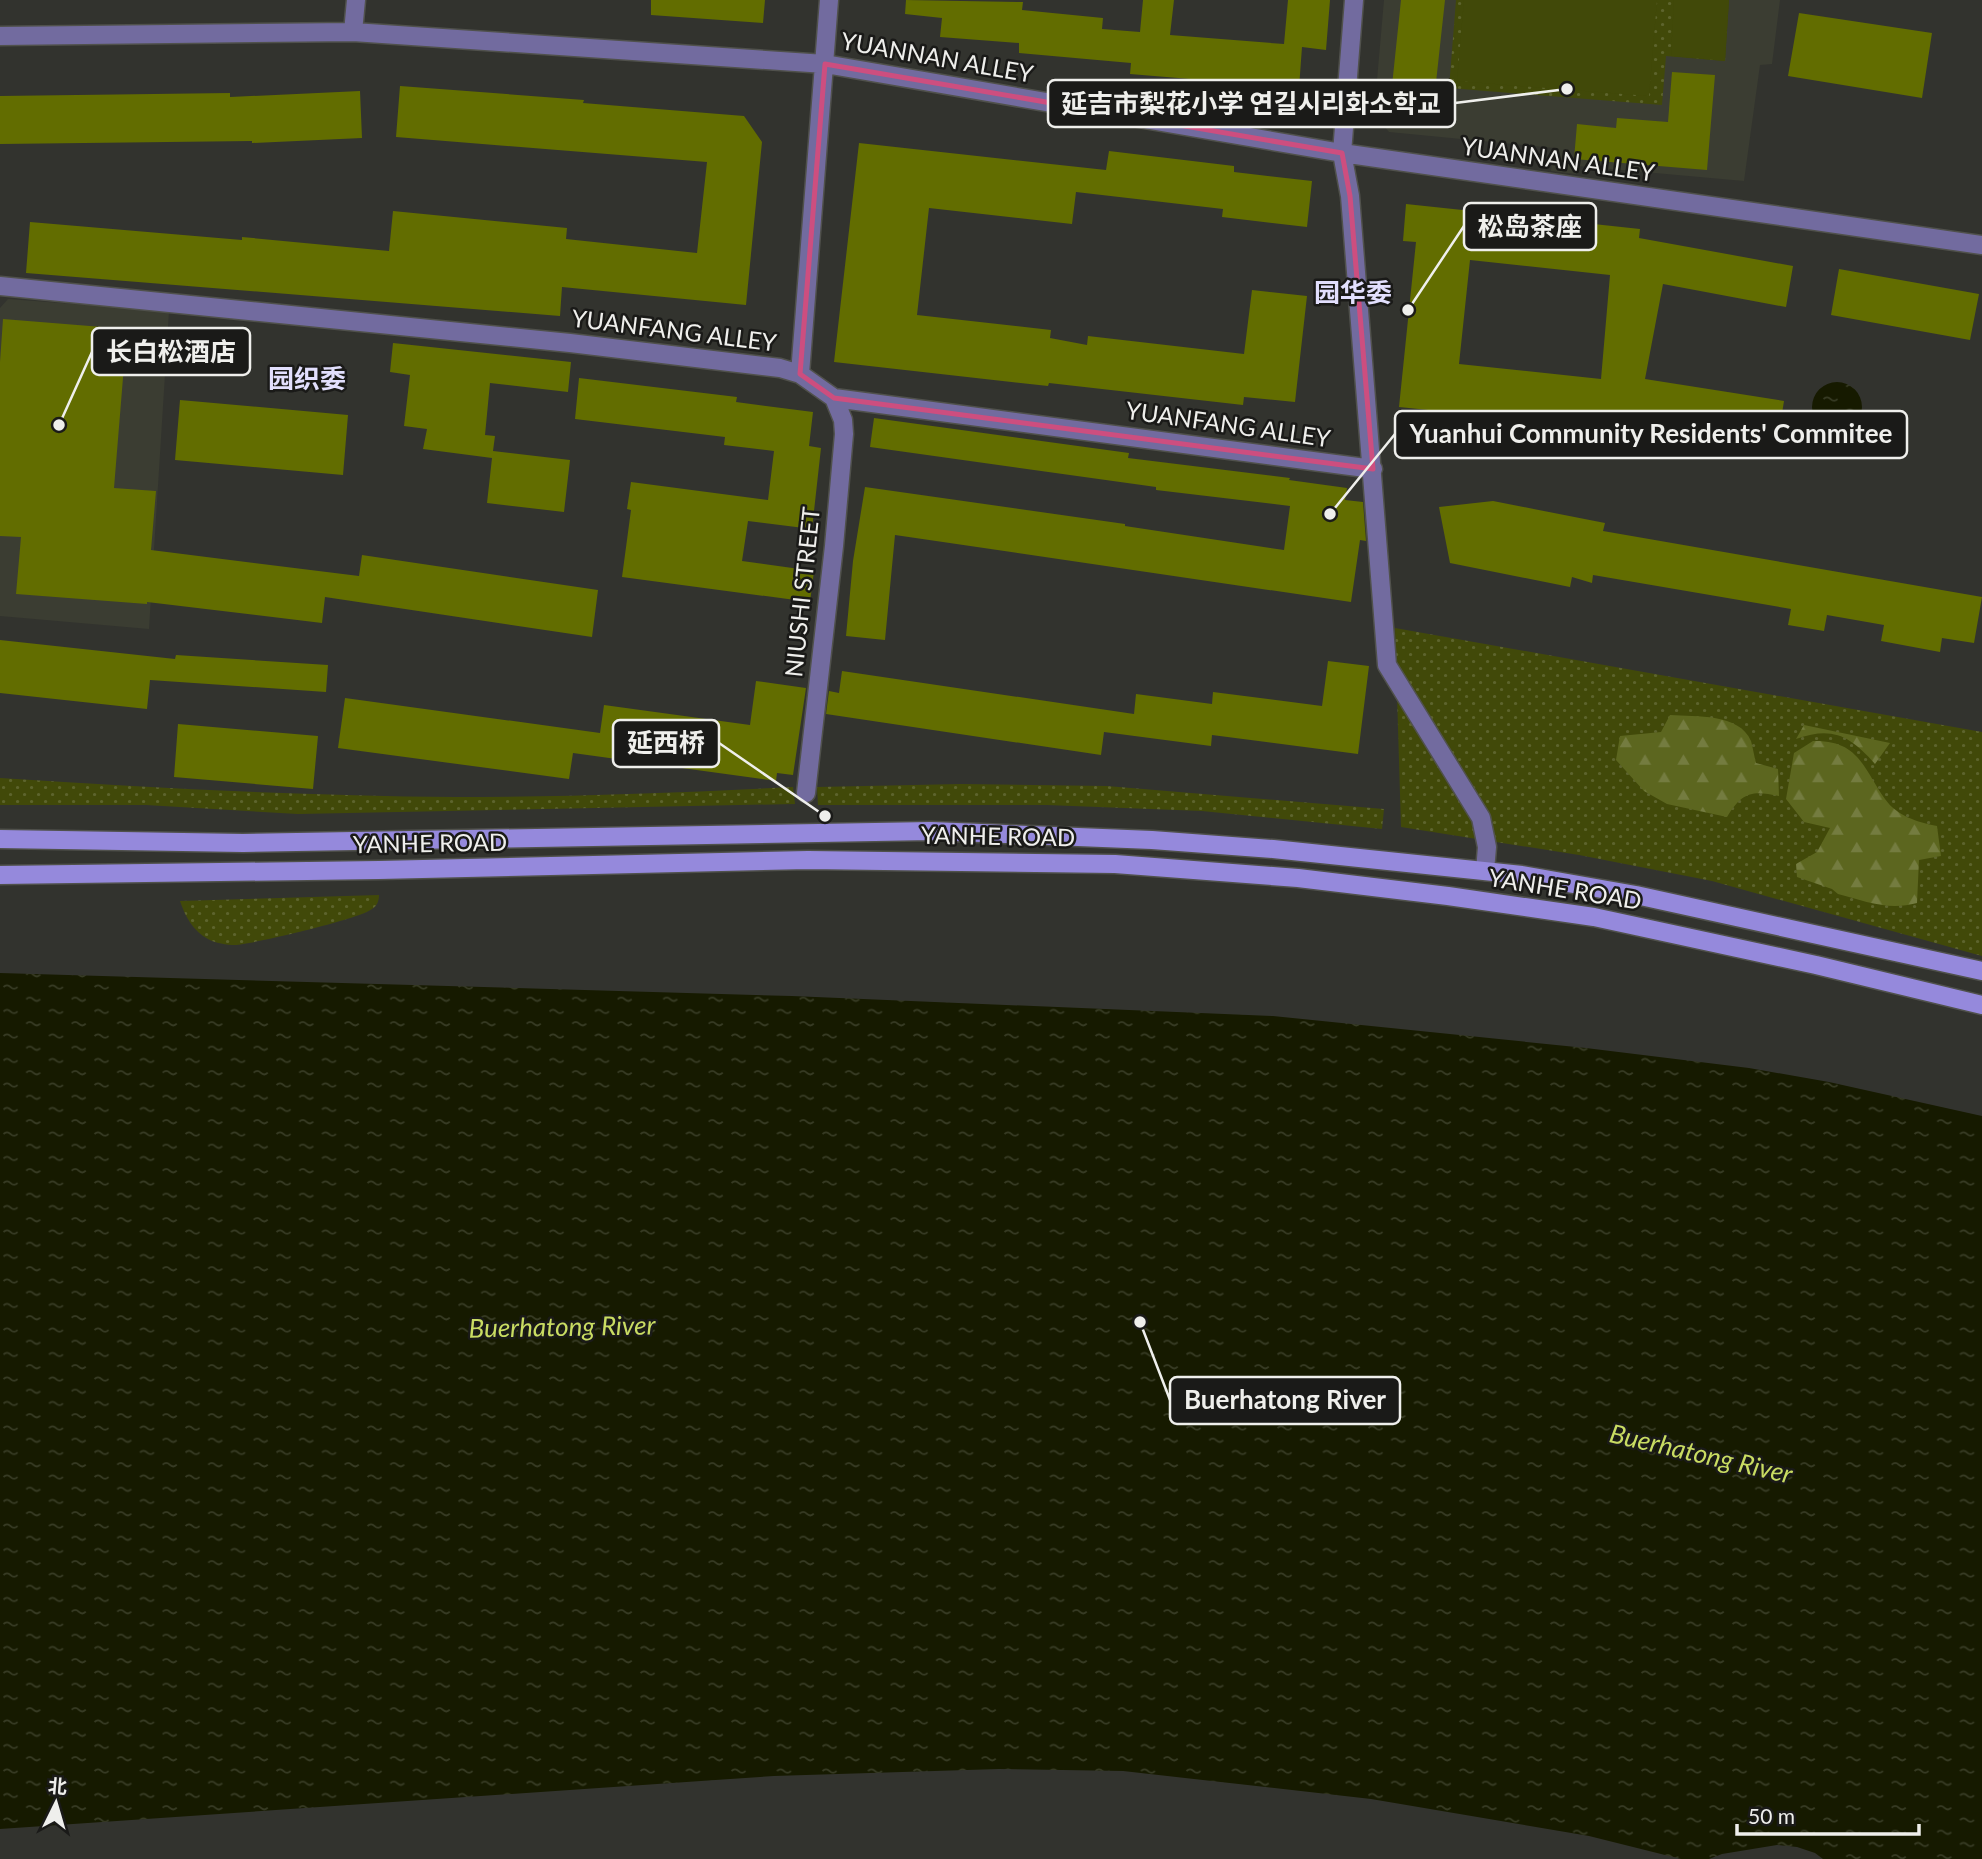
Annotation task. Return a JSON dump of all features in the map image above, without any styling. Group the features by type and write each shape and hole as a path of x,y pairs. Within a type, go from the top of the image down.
{"main road":[{"name":"YANHE ROAD","path":"0,839 243,843 807,832 977,832 1096,836 1273,849 1521,875 1649,897 1982,971"},
{"name":"YANHE ROAD","path":"0,875 808,860 1115,864 1298,878 1594,917 1816,965 1982,1005"}],"street":[{"path":"353,33 356,0"},
{"path":"800,374 829,0"},
{"path":"1354,0 1342,153 1350,196 1387,665 1481,818 1486,847 1485,872"},
{"name":"YUANNAN ALLEY","path":"0,36 353,33 825,64 1342,153 1982,245"},
{"name":"YUANFANG ALLEY","path":"0,286 570,343 780,368 800,374 834,398 1373,469"},
{"name":"NIUSHI STREET","path":"806,793 844,434 844,420 834,398"}],"highlighted area":[{"path":"825,64 1342,153 1350,196 1373,469 834,398 800,374"}],"shaded area":[{"path":"1384,0 1780,0 1772,64 1760,65 1744,181 1577,166 1576,174 1551,171 1554,148 1389,132 1374,114"},
{"path":"8,299 169,311 149,629 0,616 0,308"}],"green space":[{"path":"1456,0 1729,0 1725,61 1666,56 1662,105 1449,88"},
{"path":"1464,0 1657,0 1649,96 1457,81"},
{"path":"1674,0 1729,0 1725,61 1671,56"},
{"path":"1395,628 1982,732 1982,956 1712,881 1579,855 1401,827"},
{"path":"1670,715 1716,718 1737,725 1751,741 1756,763 1778,769 1779,796 1762,793 1748,795 1738,802 1727,817 1667,804 1644,791 1616,760 1620,736 1661,732"},
{"path":"1804,725 1890,743 1875,764 1857,746 1840,736 1820,733 1796,739"},
{"path":"1813,741 1841,745 1850,751 1865,767 1895,810 1915,820 1937,826 1941,856 1919,860 1917,903 1896,906 1877,904 1838,894 1832,889 1797,877 1796,864 1817,852 1830,828 1804,822 1786,799 1794,753"},
{"path":"0,778 227,791 455,797 793,787 795,804 298,814 146,805 0,805"},
{"path":"961,784 1107,786 1384,809 1382,829 1202,811 1047,805 818,805 817,787"},
{"path":"379,895 372,909 348,919 235,945 218,943 198,932 190,923 180,901"}],"water":[{"path":"1837,382 1855,389 1862,407 1855,425 1837,432 1819,425 1812,407 1819,389"},
{"path":"0,973 792,996 1273,1016 1586,1048 1749,1068 1829,1082 1982,1116 1982,1859 1823,1859 1797,1847 1777,1845 1722,1854 1709,1859 1681,1859 1589,1836 1371,1799 1123,1771 999,1769 774,1776 0,1829"}],"building":[{"path":"651,0 765,0 763,23 651,15"},
{"path":"906,0 1023,2 1022,10 1103,18 1102,29 1140,32 1143,0 1174,0 1170,35 1284,44 1288,0 1330,0 1326,50 1302,47 1299,88 1130,74 1131,63 1019,53 1019,43 940,37 942,18 905,14"},
{"path":"1401,0 1445,0 1432,119 1389,114"},
{"path":"1799,13 1932,33 1922,98 1788,76"},
{"path":"1672,72 1715,75 1707,170 1574,159 1577,124 1616,128 1617,118 1668,122"},
{"path":"400,86 744,116 762,142 746,305 562,287 560,316 26,273 30,222 242,240 242,237 389,251 393,211 567,228 566,239 697,253 707,162 396,137"},
{"path":"360,91 362,138 252,143 0,144 0,96 230,93 230,97"},
{"path":"859,143 1106,170 1109,151 1234,166 1234,172 1312,181 1307,227 1222,217 1223,209 1076,192 1072,224 929,208 917,315 1051,330 1050,338 1087,345 1088,336 1244,354 1252,290 1307,296 1295,402 1244,397 1243,405 834,362"},
{"path":"1406,204 1640,229 1639,238 1793,266 1786,307 1663,284 1645,379 1784,401 1775,457 1635,435 1634,439 1596,433 1596,427 1399,407 1416,242 1403,241","holes":["1470,260 1610,275 1601,379 1459,364"]},
{"path":"1839,269 1979,294 1970,340 1831,315"},
{"path":"3,319 127,329 114,488 156,491 151,550 359,576 362,555 598,590 592,637 325,597 322,623 147,602 16,594 21,537 0,536 0,362"},
{"path":"393,343 571,362 568,392 490,383 485,435 495,436 493,451 570,460 564,512 487,503 492,458 423,449 427,429 404,426 410,375 390,372"},
{"path":"579,378 737,397 736,402 813,412 809,446 821,448 812,529 748,521 742,561 814,571 810,602 622,577 631,510 627,509 631,482 768,500 774,451 724,445 725,437 575,419"},
{"path":"180,400 348,415 343,475 175,460"},
{"path":"874,418 1129,453 1128,458 1290,478 1289,480 1347,488 1345,500 1363,502 1366,541 1360,540 1351,602 895,535 885,640 846,636 853,561 865,487 1284,550 1290,506 1156,490 1156,487 870,447"},
{"path":"1493,501 1605,523 1603,531 1982,597 1974,643 1942,638 1940,652 1881,641 1884,625 1827,615 1824,631 1788,625 1791,609 1593,575 1592,583 1572,577 1570,587 1450,563 1439,507"},
{"path":"0,640 175,659 176,655 328,665 326,692 150,680 147,709 0,693"},
{"path":"1328,661 1369,666 1358,754 1212,735 1211,746 1104,732 1101,755 826,714 829,691 839,693 842,671 1134,714 1136,694 1212,704 1213,692 1322,706"},
{"path":"756,681 806,688 793,775 777,773 776,781 573,753 569,779 338,748 345,698 600,733 604,705 750,725"},
{"path":"178,724 318,736 313,789 174,777"}],"place":[{"name":"延吉市梨花小学 연길시리화소학교","path":"1567,89"},
{"name":"松岛茶座","path":"1408,310"},
{"name":"长白松酒店","path":"59,425"},
{"name":"Yuanhui Community Residents' Commitee","path":"1330,514"},
{"name":"延西桥","path":"825,816"},
{"name":"Buerhatong River","path":"1140,1322"}],"district":[{"name":"园华委","path":"1353,293"},
{"name":"园织委","path":"307,379"}]}
